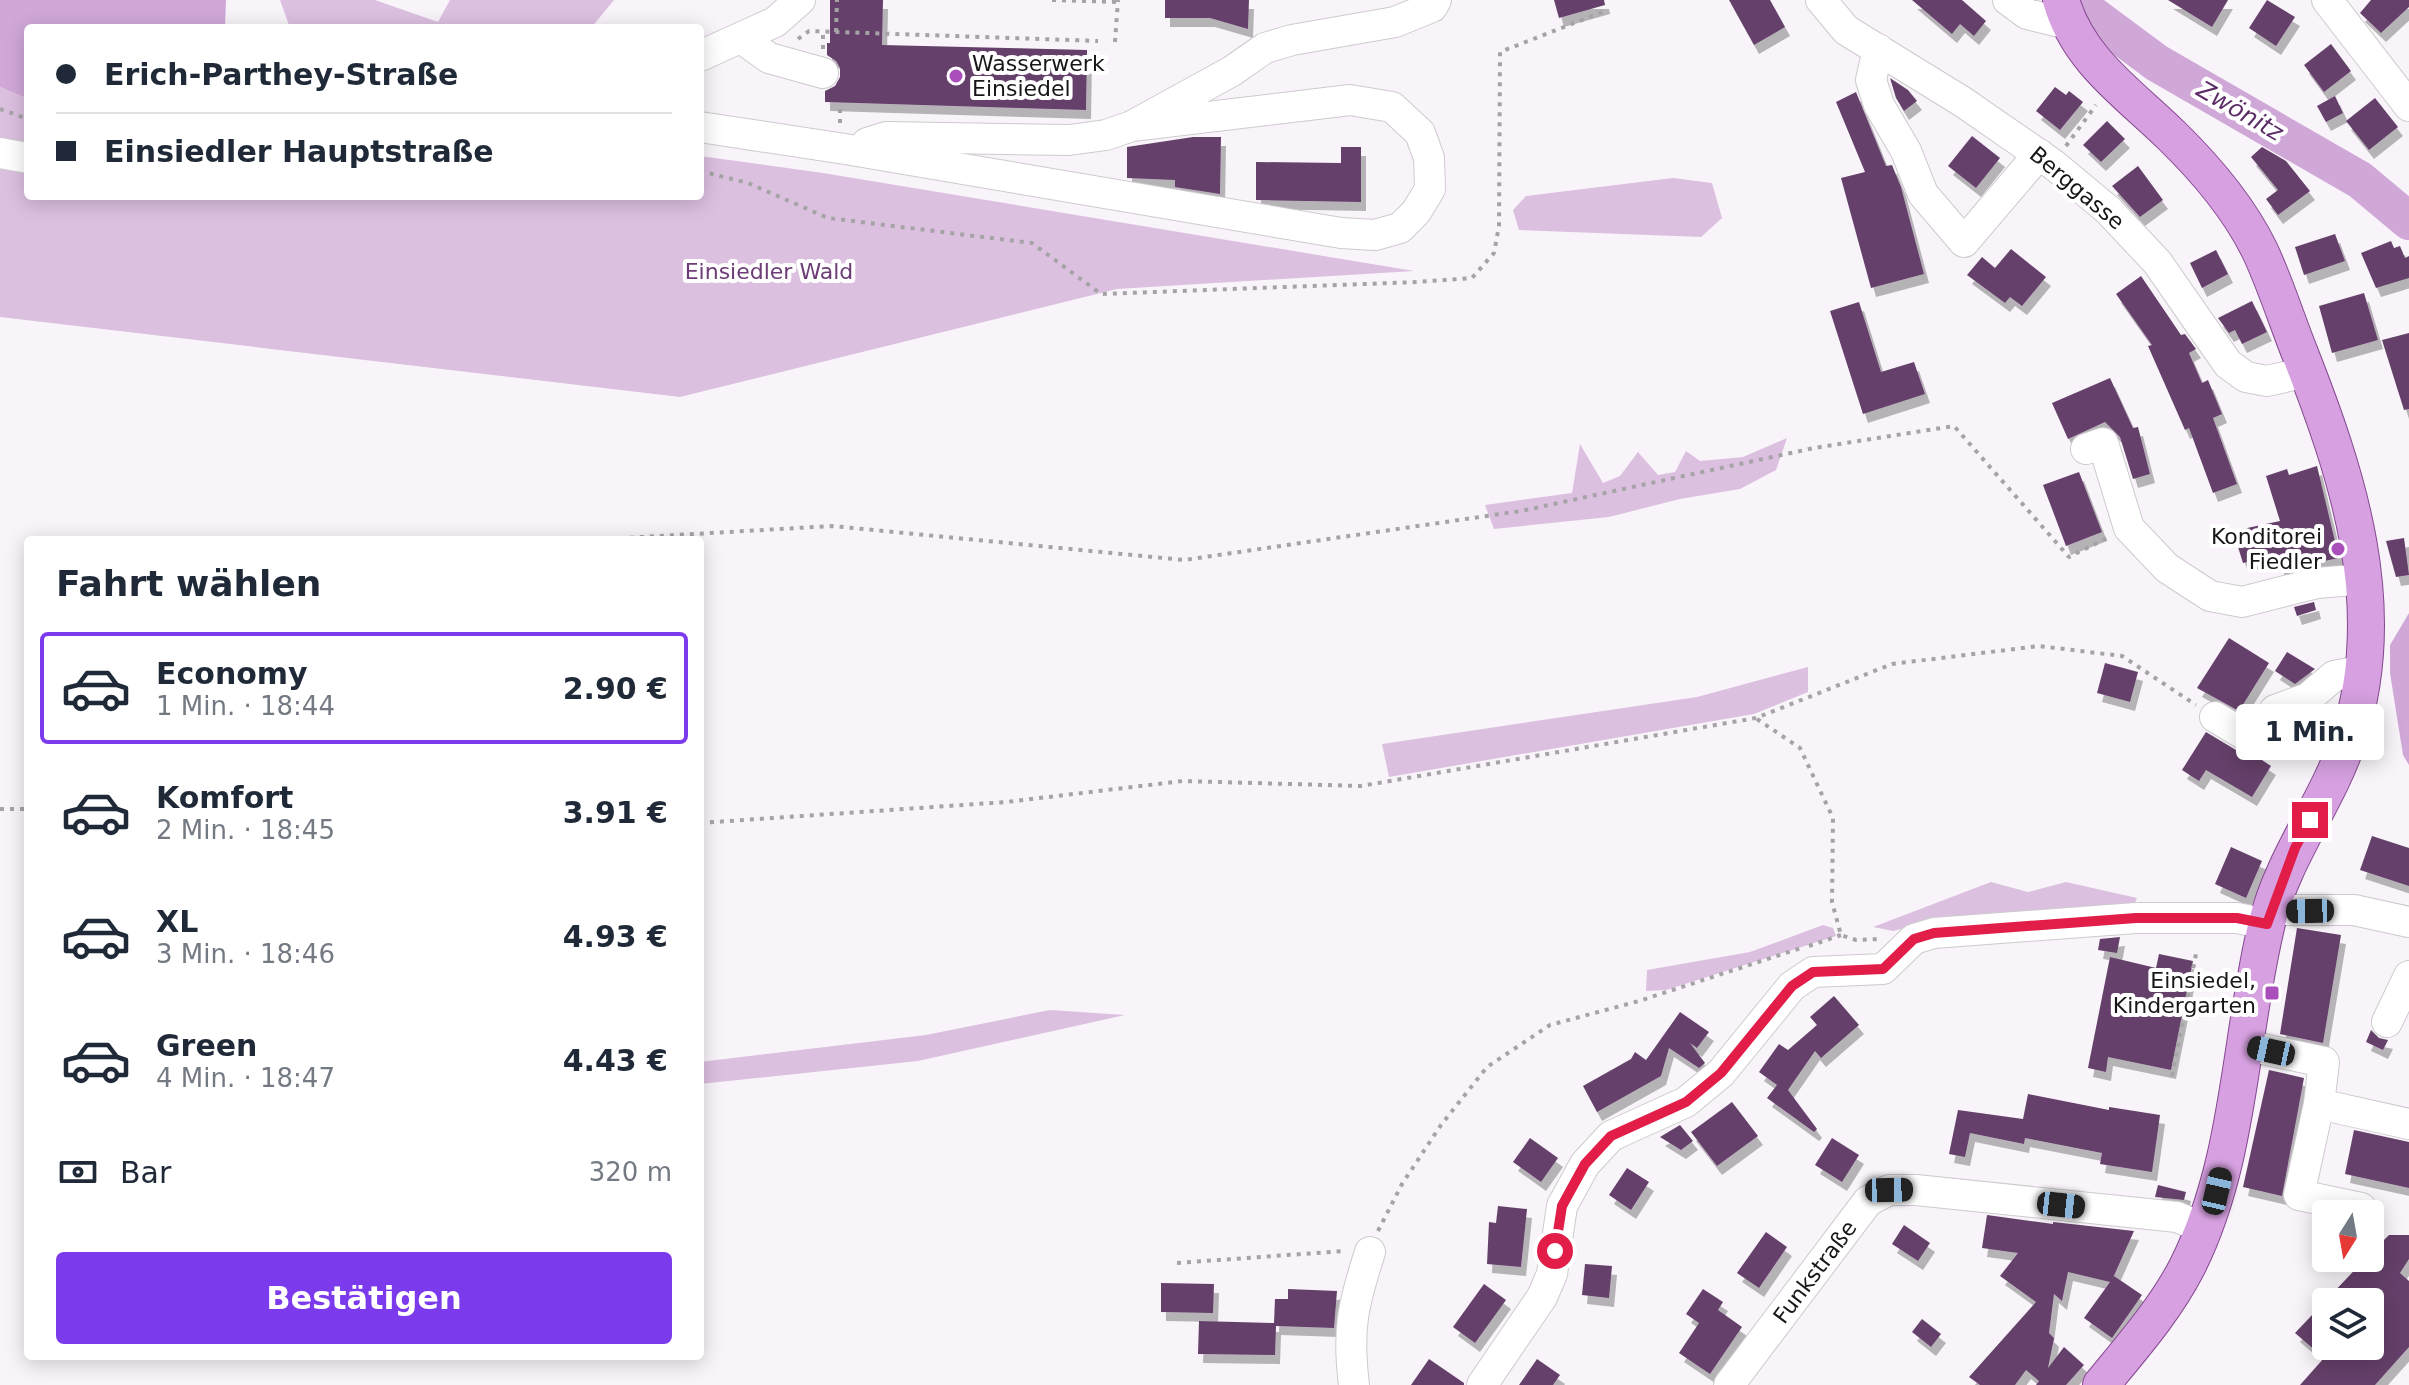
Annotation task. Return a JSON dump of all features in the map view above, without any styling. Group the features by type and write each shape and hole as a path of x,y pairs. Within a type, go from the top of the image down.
{"main road":[{"path":"2065,12 2113,84 2171,136 2224,194 2259,249 2342,469 2366,579 2365,670 2349,736 2339,765 2295,848 2269,917 2221,1175 2186,1268 2152,1323 2101,1385"}],"street":[{"path":"704,54 775,22 800,0"},
{"path":"843,139 1069,140 1106,135 1132,126 1232,71 1265,48 1292,40 1395,22 1432,7 1436,0"},
{"name":"Berggasse","path":"1821,0 1846,30 1963,102 2039,154 2108,210 2157,262 2228,364 2246,377 2267,381 2307,372"},
{"path":"2008,0 2027,14 2065,12"},
{"path":"2327,0 2409,106"},
{"path":"741,38 769,58 823,73"},
{"path":"1878,49 1871,80 1879,105 1906,151 1923,194 1964,242 2039,154"},
{"path":"704,127 843,139 1341,233 1375,235 1400,228 1416,212 1430,189 1429,158 1420,133 1392,107 1350,100 1132,126"},
{"path":"0,153 24,157"},
{"path":"2086,449 2103,443 2129,528 2167,568 2210,596 2242,602 2317,583 2366,579"},
{"path":"2215,717 2255,741 2275,710 2308,698 2334,676 2365,670"},
{"path":"1482,1385 1542,1297 1552,1274 1562,1206 1585,1164 1611,1136 1686,1102 1721,1073 1792,986 1813,972 1883,969 1914,939 1934,933 2136,918 2269,917 2354,910 2409,922"},
{"path":"2387,1022 2409,976"},
{"path":"2244,1045 2324,1062 2319,1104 2299,1195 2323,1200"},
{"path":"2319,1104 2409,1124"},
{"name":"Funkstraße","path":"1729,1385 1868,1201 1889,1190 1916,1190 2177,1217 2203,1228"},
{"path":"1354,1385 1349,1349 1353,1305 1370,1252"}],"path":[{"path":"836,32 837,0"},
{"path":"1052,0 1118,1 1115,42"},
{"path":"769,58 809,31 1098,41"},
{"path":"2073,135 2113,84"},
{"path":"840,103 843,139"},
{"path":"0,109 24,118"},
{"path":"659,536 832,526 1184,560 1521,511 1814,448 1954,426 2069,557 2129,528"},
{"path":"704,823 1006,802 1183,781 1361,786 1756,718 1892,664 2039,646 2122,656 2215,717"},
{"path":"1756,718 1800,748 1833,818 1832,902 1841,935"},
{"path":"0,809 24,809"},
{"path":"1177,1263 1370,1252 1382,1220 1402,1184 1441,1125 1487,1067 1550,1025 1639,1001 1841,935 1856,940 1914,939"},
{"path":"2172,1076 2196,954"}],"green space":[{"path":"280,0 375,0 438,22 450,0 614,0 594,24 289,24"},
{"name":"Einsiedler Wald","path":"0,87 24,97 24,200 704,200 704,157 823,173 1414,271 1117,289 680,397 0,317"},
{"path":"1673,178 1712,183 1722,218 1701,237 1519,230 1513,210 1526,196"},
{"path":"1787,438 1776,470 1740,489 1680,499 1609,517 1494,529 1485,505 1572,493 1580,444 1603,483 1620,476 1638,452 1658,475 1675,472 1686,451 1700,461 1743,457"},
{"path":"1808,667 1808,692 1754,714 1389,777 1382,744 1697,697"},
{"path":"1991,882 2028,892 2066,882 2137,898 2132,910 1928,922 1893,931 1873,927"},
{"path":"1823,925 1833,928 1836,936 1666,990 1646,991 1647,970 1750,952"},
{"path":"1050,1010 1125,1015 918,1061 704,1084 704,1062 926,1035"}],"shaded area":[{"path":"0,0 226,0 225,24 24,24 24,97 0,87"},
{"path":"2409,613 2409,765 2403,755 2390,673 2390,645"}],"building":[{"name":"Wasserwerk Einsiedel","path":"830,0 883,0 882,45 1087,50 1086,110 825,102 825,91 835,86 840,77 836,61 827,55"},
{"path":"1165,0 1249,0 1248,29 1210,18 1165,18"},
{"path":"1554,0 1604,0 1605,5 1559,18"},
{"path":"1729,0 1770,0 1785,27 1754,45"},
{"path":"1912,0 1962,0 1986,21 1974,36 1960,24 1952,34"},
{"path":"2168,0 2228,0 2212,27"},
{"path":"2267,0 2295,17 2276,46 2249,28"},
{"path":"2371,0 2409,0 2409,7 2381,33 2360,13"},
{"path":"2331,44 2351,71 2324,92 2304,65"},
{"path":"1890,78 1908,90 1917,101 1904,111 1896,98"},
{"path":"2055,87 2066,95 2069,91 2083,102 2060,130 2036,111"},
{"path":"1856,92 1886,166 1892,165 1901,187 1924,274 1871,288 1841,178 1865,172 1836,102"},
{"path":"2335,96 2343,113 2326,122 2317,106"},
{"path":"2375,98 2398,127 2369,150 2346,121"},
{"path":"2107,121 2125,139 2101,162 2083,145"},
{"path":"1972,136 2000,158 1976,188 1948,166"},
{"path":"1193,137 1221,137 1220,194 1175,187 1175,180 1127,178 1127,147"},
{"path":"1341,147 1361,147 1361,202 1256,200 1256,162 1341,163"},
{"path":"2262,147 2286,161 2310,191 2278,215 2266,199 2278,190 2251,157"},
{"path":"2138,166 2163,200 2140,217 2112,186"},
{"path":"2335,234 2345,261 2304,275 2295,247"},
{"path":"2391,241 2394,248 2400,246 2405,258 2409,256 2409,278 2376,288 2361,253"},
{"path":"2011,249 2046,277 2022,306 2010,297 2005,303 1967,275 1982,257 1995,268"},
{"path":"2216,250 2228,274 2202,288 2190,263"},
{"path":"2141,276 2181,335 2185,334 2196,349 2189,353 2202,383 2208,380 2222,414 2213,418 2237,484 2213,493 2189,428 2185,430 2148,346 2152,345 2116,294"},
{"path":"2364,293 2378,340 2332,353 2319,306"},
{"path":"2252,301 2267,332 2242,344 2235,330 2229,333 2218,318"},
{"path":"1859,302 1881,372 1914,362 1925,394 1863,414 1830,311"},
{"path":"2409,333 2409,409 2404,410 2382,340"},
{"path":"2110,378 2133,428 2138,427 2150,474 2133,479 2120,437 2105,422 2068,439 2052,403"},
{"path":"2317,466 2339,558 2280,570 2277,555 2243,563 2233,531 2280,521 2266,476 2287,469 2289,475"},
{"path":"2079,472 2102,532 2066,546 2043,485"},
{"path":"2404,538 2409,575 2396,577 2386,541"},
{"path":"2314,602 2316,610 2297,616 2294,607"},
{"path":"2229,638 2269,663 2239,711 2197,688"},
{"path":"2287,652 2315,669 2295,684 2275,671"},
{"path":"2105,663 2138,672 2130,702 2097,693"},
{"path":"2206,732 2246,756 2259,758 2271,766 2252,797 2206,770 2199,781 2182,770"},
{"path":"2372,836 2409,848 2409,886 2360,870"},
{"path":"2231,847 2262,861 2246,898 2215,884"},
{"path":"2297,928 2341,935 2323,1043 2280,1034"},
{"path":"2120,937 2117,953 2098,950 2100,939"},
{"path":"2159,954 2193,961 2171,1070 2108,1057 2106,1072 2088,1068 2110,957 2156,968"},
{"path":"1834,996 1859,1025 1821,1058 1815,1051 1788,1090 1817,1129 1814,1132 1767,1098 1777,1085 1759,1072 1779,1044 1788,1050 1817,1025 1810,1017"},
{"path":"1680,1012 1709,1032 1697,1048 1690,1043 1705,1063 1699,1068 1669,1048 1661,1076 1597,1112 1583,1086 1631,1059 1635,1052 1646,1060"},
{"path":"2371,1030 2379,1038 2388,1040 2383,1050 2366,1042"},
{"path":"2269,1070 2304,1078 2282,1196 2243,1187"},
{"path":"2028,1094 2109,1110 2109,1107 2160,1115 2152,1172 2100,1164 2102,1153 2025,1138 2024,1144 1970,1133 1965,1157 1949,1154 1958,1110 2023,1119"},
{"path":"1732,1102 1758,1136 1717,1166 1691,1132"},
{"path":"1680,1125 1693,1141 1681,1150 1660,1137"},
{"path":"2354,1130 2409,1142 2409,1188 2345,1174"},
{"path":"1530,1138 1558,1158 1541,1182 1513,1162"},
{"path":"1832,1138 1859,1155 1842,1182 1815,1165"},
{"path":"1627,1168 1649,1182 1631,1210 1609,1195"},
{"path":"2158,1185 2186,1192 2184,1200 2155,1197"},
{"path":"1498,1206 1527,1209 1521,1267 1487,1264 1489,1222 1496,1223"},
{"path":"1987,1215 2134,1231 2112,1280 2114,1276 2142,1295 2112,1338 2084,1318 2110,1282 2068,1272 2062,1301 2054,1294 2049,1333 2054,1338 2048,1368 2064,1347 2084,1365 2066,1385 2036,1385 2039,1381 2026,1370 2015,1385 1980,1385 1969,1377 2036,1302 2000,1276 2018,1253 1982,1248"},
{"path":"1904,1225 1930,1243 1918,1261 1892,1244"},
{"path":"1766,1232 1787,1247 1759,1288 1737,1273"},
{"path":"2389,1235 2409,1235 2409,1259 2400,1273 2409,1281 2409,1347 2375,1385 2300,1385 2322,1360 2384,1360 2384,1288 2338,1288 2353,1272 2384,1272 2384,1240"},
{"path":"1585,1264 1612,1266 1609,1298 1582,1295"},
{"path":"1161,1283 1214,1284 1213,1313 1161,1312"},
{"path":"1484,1284 1506,1300 1475,1343 1453,1327"},
{"path":"1288,1289 1337,1291 1334,1328 1276,1326 1275,1355 1198,1354 1199,1321 1274,1323 1275,1299 1288,1299"},
{"path":"1703,1289 1723,1302 1718,1310 1742,1327 1710,1374 1679,1353 1699,1323 1686,1314"},
{"path":"2312,1315 2312,1348 2295,1333"},
{"path":"1922,1319 1941,1334 1931,1347 1912,1332"},
{"path":"1429,1359 1464,1383 1464,1385 1411,1385"},
{"path":"1537,1359 1560,1375 1553,1385 1519,1385"}],"waterway":[{"name":"Zwönitz","path":"2072,0 2157,63 2360,180 2409,221"}],"place":[{"name":"Wasserwerk Einsiedel","path":"956,76"},
{"name":"Konditorei Fiedler","path":"2338,549"},
{"name":"Einsiedel, Kindergarten","path":"2272,993"}],"route":[{"path":"1555,1251 1562,1206 1585,1164 1611,1136 1686,1102 1721,1073 1792,986 1813,972 1883,969 1914,939 1934,933 2136,918 2237,918 2267,924 2295,848 2310,820"}]}
